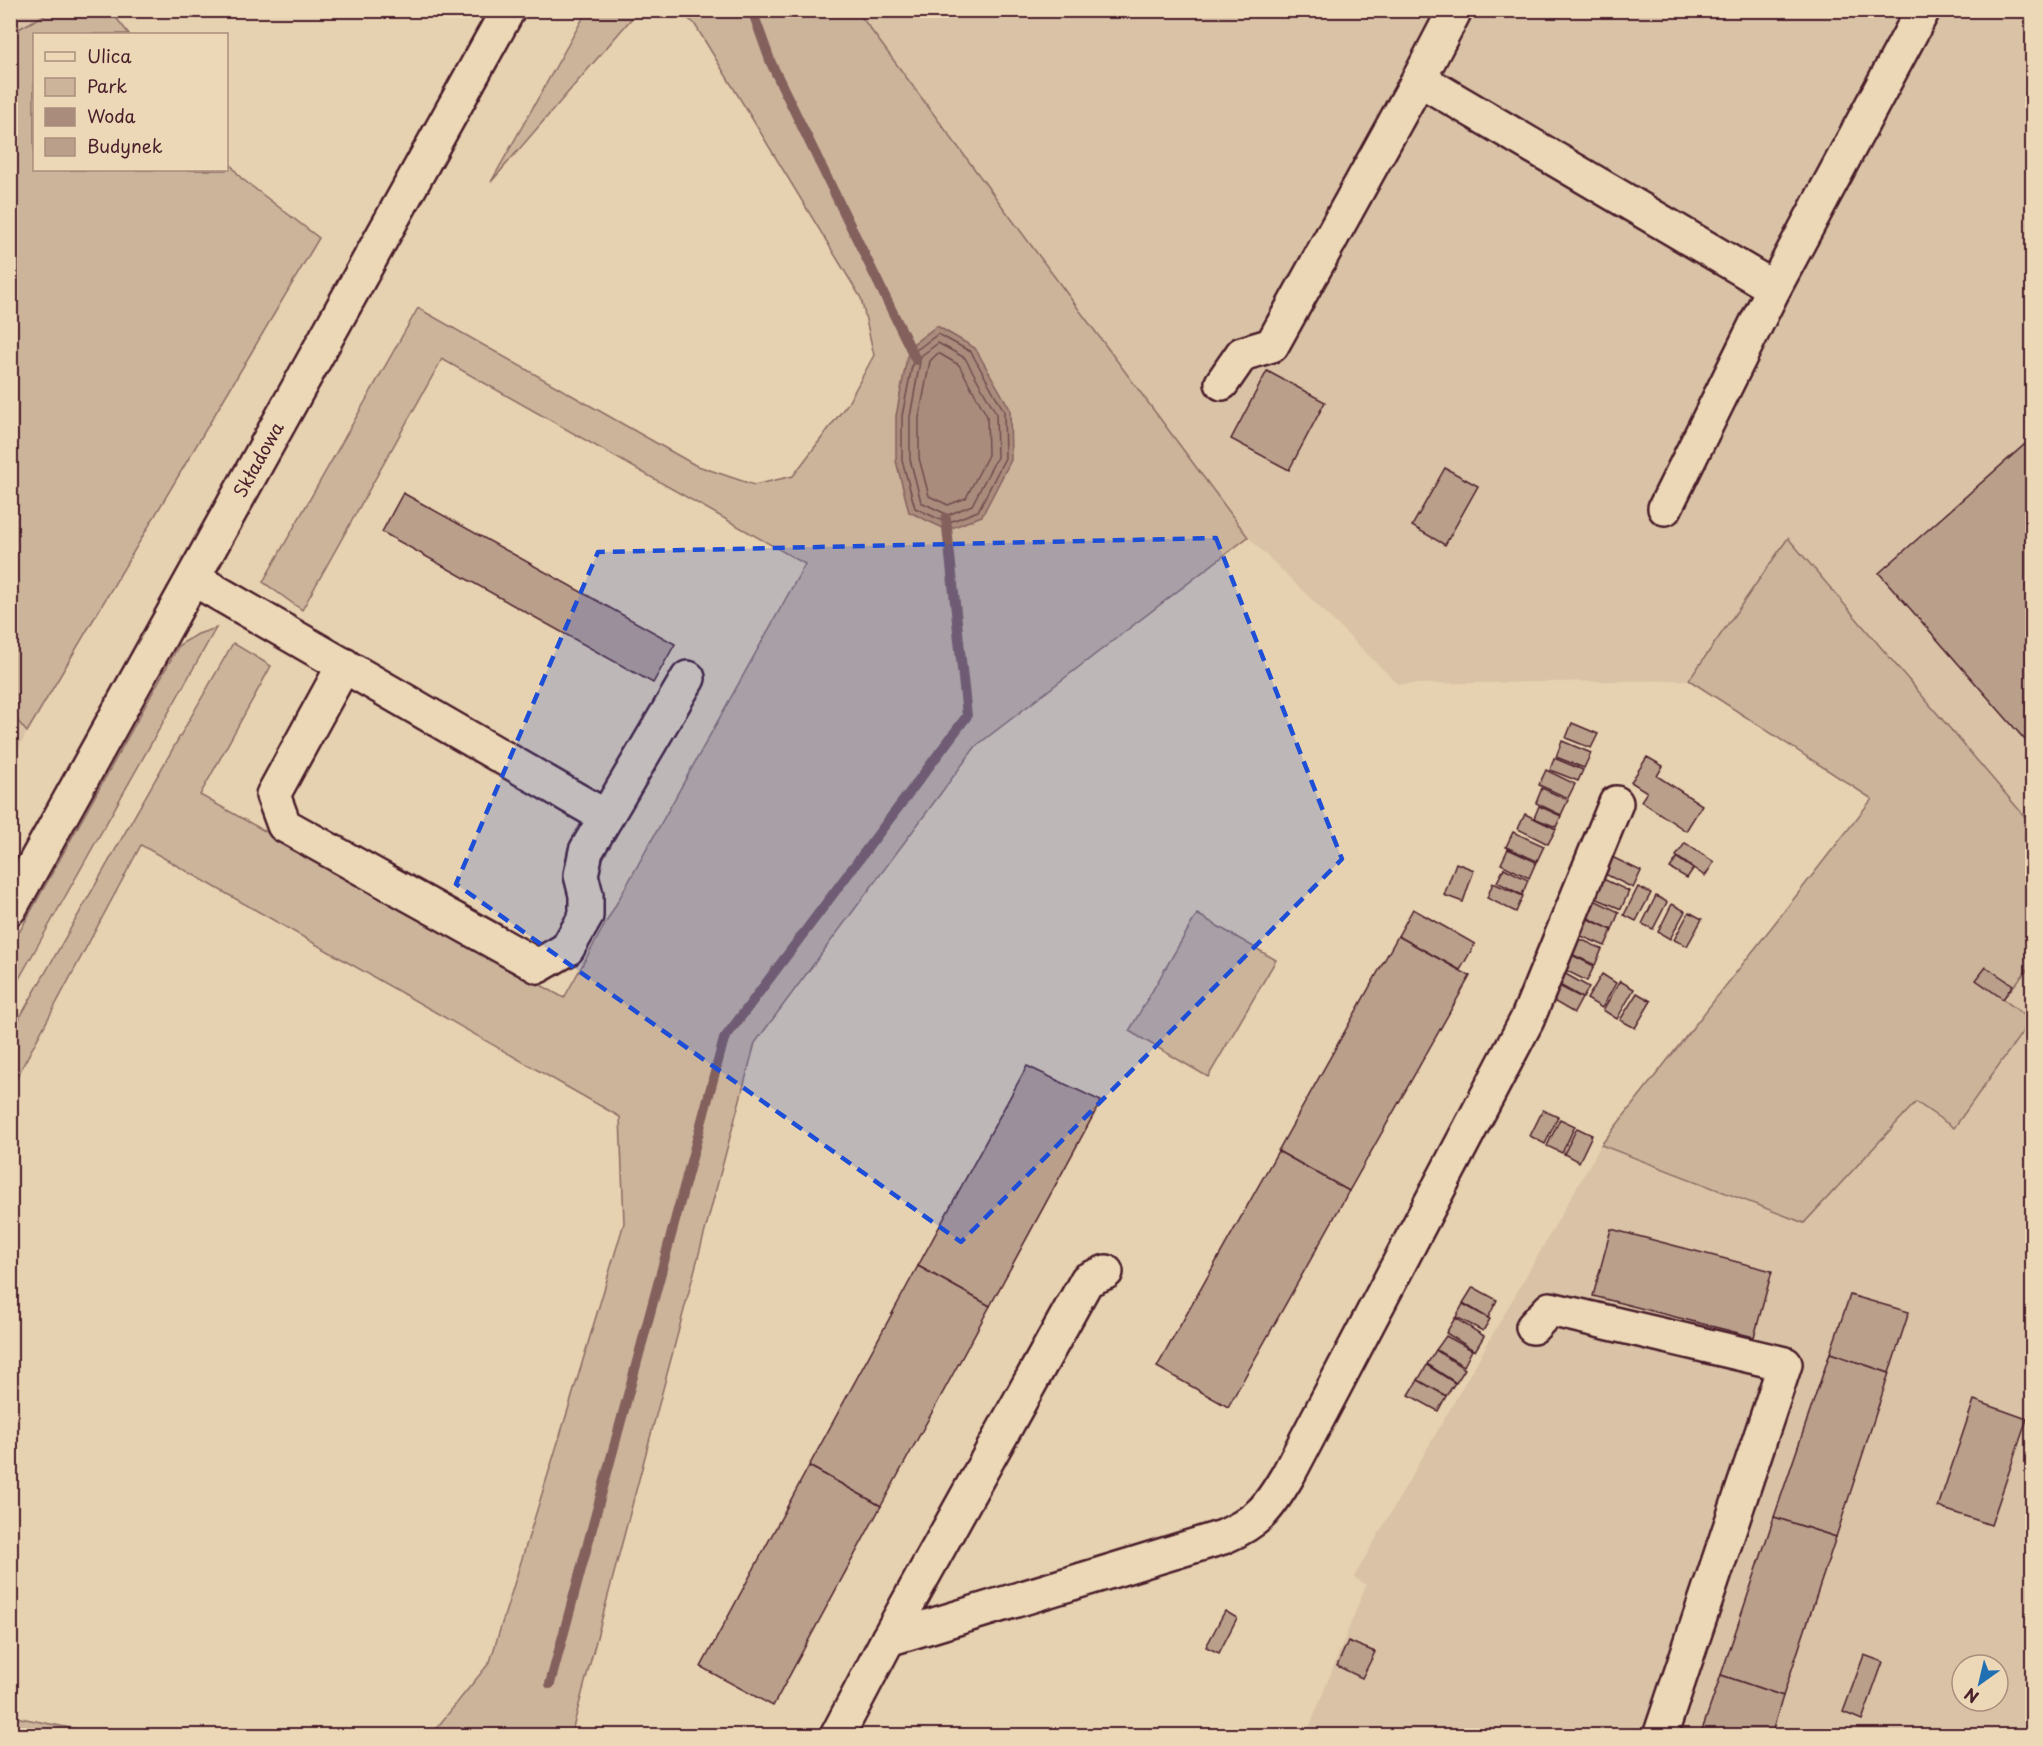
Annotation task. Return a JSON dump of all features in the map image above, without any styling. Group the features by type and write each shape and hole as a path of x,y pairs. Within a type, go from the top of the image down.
{"street":[{"name":"Składowa","path":"10,908 508,10"},
{"path":"1222,382 1242,354 1272,345 1455,10"},
{"path":"1665,508 1773,288 1923,10"},
{"path":"1419,79 1773,288"},
{"path":"194,579 606,817"},
{"path":"344,665 273,795 284,825 538,966 567,949 586,916 586,895 582,875 586,851 688,678"},
{"path":"888,1639 1223,1538 1255,1520 1266,1510 1288,1475 1527,1020 1616,803"},
{"path":"837,1736 888,1639 1087,1280 1106,1272"},
{"path":"1533,1327 1550,1309 1785,1364 1660,1736"}],"highlighted area":[{"path":"1216,538 1342,859 961,1242 456,884 598,552"}],"shaded area":[{"path":"11,11 52,11 11,33"},
{"path":"857,11 2032,11 2032,825 1789,538 1689,680 1398,684 1248,537"},
{"path":"11,712 27,732 11,763"},
{"path":"2032,964 2032,1735 1306,1736 1366,1585 1354,1577 1601,1145 1804,1223 1916,1102 1953,1128 2031,1020 2003,999"}],"green space":[{"path":"110,10 128,33 33,33 33,171 228,171 228,161 241,178 319,238 27,732 10,712 11,33 52,11"},
{"path":"587,11 638,11 491,182"},
{"path":"677,11 857,11 1248,537 976,746 755,1043 571,1735 431,1735 490,1662 571,1400 624,1223 620,1117 141,845 11,1088 11,1033 233,643 271,666 200,795 564,998 805,564 442,359 302,610 263,582 418,308 695,465 754,485 793,476 848,403 874,355 861,298 694,23"},
{"path":"1788,538 2032,825 2032,964 2003,999 2031,1020 1954,1128 1916,1102 1804,1223 1601,1145 1872,799 1689,680"},
{"path":"216,628 11,993 11,947 179,645 198,634"},
{"path":"1197,914 1276,960 1208,1077 1129,1031"},
{"path":"11,1716 105,1735 11,1735"}],"water":[{"path":"937,326 975,348 1010,409 1011,460 982,516 947,530 909,512 896,461 896,416 909,347"}],"building":[{"path":"1267,371 1325,402 1289,470 1231,439"},
{"path":"2032,438 2032,748 1879,573"},
{"path":"1445,468 1478,486 1445,545 1412,526"},
{"path":"403,493 675,644 653,683 382,532"},
{"path":"1572,723 1598,734 1591,748 1566,738"},
{"path":"1562,741 1591,753 1584,768 1556,757"},
{"path":"1647,757 1663,766 1657,776 1702,805 1686,831 1641,801 1647,792 1631,782"},
{"path":"1554,758 1583,770 1578,781 1550,770"},
{"path":"1546,770 1575,784 1568,798 1539,785"},
{"path":"1542,788 1568,800 1561,815 1536,803"},
{"path":"1539,806 1561,816 1556,827 1534,818"},
{"path":"1525,814 1556,829 1548,844 1518,829"},
{"path":"1513,832 1544,846 1537,861 1506,847"},
{"path":"1685,843 1714,862 1705,876 1676,856"},
{"path":"1508,849 1536,862 1529,878 1501,864"},
{"path":"1612,857 1641,871 1633,888 1603,873"},
{"path":"1677,858 1693,869 1687,878 1670,868"},
{"path":"1456,863 1474,870 1463,902 1444,895"},
{"path":"1504,868 1528,880 1522,895 1497,882"},
{"path":"1601,878 1629,891 1621,909 1593,897"},
{"path":"1493,883 1523,896 1516,912 1487,898"},
{"path":"1638,887 1651,893 1636,921 1624,915"},
{"path":"1656,896 1667,902 1653,929 1642,924"},
{"path":"1592,899 1619,912 1612,930 1584,916"},
{"path":"1672,904 1685,911 1670,939 1658,932"},
{"path":"1413,909 1475,944 1460,970 1398,936"},
{"path":"1689,912 1702,919 1687,946 1674,940"},
{"path":"1586,918 1612,930 1605,946 1579,935"},
{"path":"1398,936 1470,976 1349,1191 1278,1151"},
{"path":"1576,937 1602,949 1595,965 1569,953"},
{"path":"1570,954 1594,966 1587,981 1563,969"},
{"path":"1986,967 2013,985 2003,999 1976,980"},
{"path":"1562,972 1589,987 1583,998 1556,983"},
{"path":"1602,974 1616,983 1602,1008 1587,999"},
{"path":"1620,981 1634,989 1617,1019 1603,1010"},
{"path":"1557,985 1582,998 1574,1013 1550,999"},
{"path":"1637,993 1651,1001 1635,1028 1620,1020"},
{"path":"1027,1066 1101,1101 990,1306 918,1266"},
{"path":"1543,1110 1558,1117 1545,1144 1530,1136"},
{"path":"1560,1119 1575,1126 1562,1153 1547,1146"},
{"path":"1577,1128 1592,1135 1579,1162 1564,1154"},
{"path":"1278,1151 1349,1191 1228,1407 1157,1367"},
{"path":"1611,1229 1772,1271 1754,1337 1593,1296"},
{"path":"918,1266 990,1306 881,1506 809,1466"},
{"path":"1473,1287 1497,1300 1488,1318 1463,1303"},
{"path":"1850,1295 1909,1312 1889,1373 1830,1353"},
{"path":"1463,1304 1490,1319 1483,1331 1456,1317"},
{"path":"1455,1318 1484,1336 1475,1351 1446,1333"},
{"path":"1446,1336 1472,1350 1464,1366 1436,1350"},
{"path":"1436,1350 1465,1369 1456,1383 1427,1364"},
{"path":"1830,1353 1889,1373 1836,1537 1774,1517"},
{"path":"1427,1365 1455,1383 1446,1396 1418,1380"},
{"path":"1418,1380 1446,1396 1438,1411 1409,1395"},
{"path":"1974,1400 2027,1419 1991,1525 1938,1507"},
{"path":"809,1466 881,1506 773,1706 701,1667"},
{"path":"1774,1517 1836,1537 1783,1696 1721,1675"},
{"path":"1225,1611 1237,1618 1219,1653 1206,1647"},
{"path":"1348,1641 1375,1652 1362,1678 1337,1666"},
{"path":"1864,1655 1883,1662 1862,1720 1843,1712"},
{"path":"1721,1675 1783,1696 1771,1736 1700,1736"}],"waterway":[{"path":"752,10 771,63 916,360"},
{"path":"550,1684 724,1039 967,716 946,518"}]}
